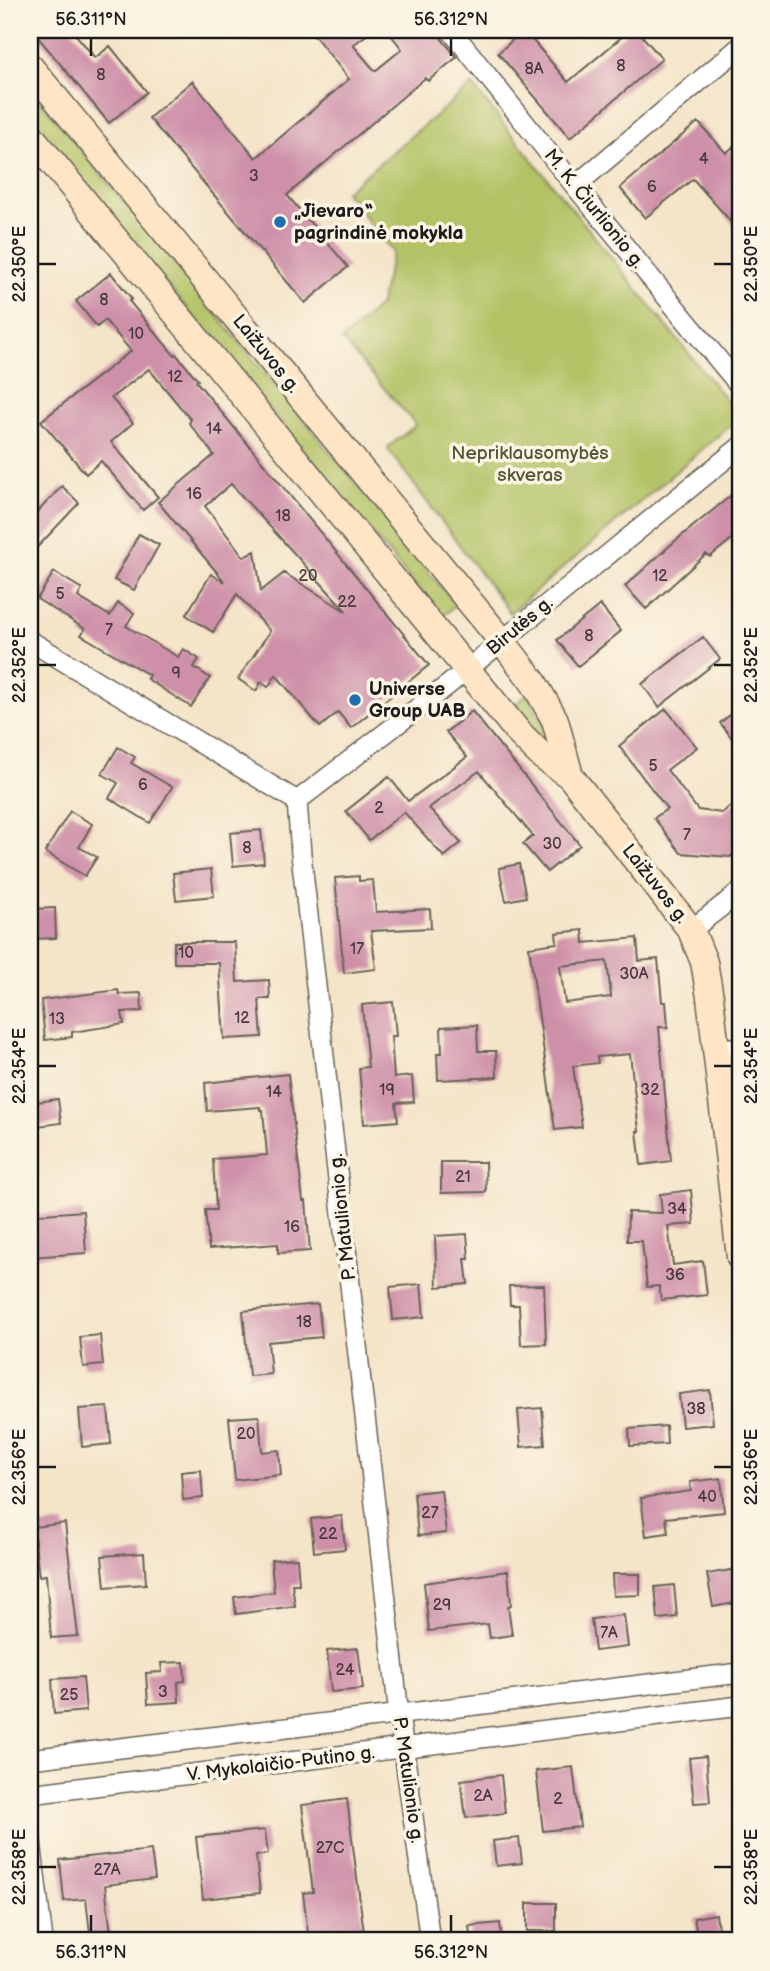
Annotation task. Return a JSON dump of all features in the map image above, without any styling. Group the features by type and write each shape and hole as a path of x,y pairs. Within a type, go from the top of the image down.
{"main road":[{"name":"Laižuvos g.","path":"30,67 502,641 534,683 555,720 570,776 691,930 704,962 728,1049 740,1257"},
{"path":"30,135 520,733 543,757 570,776"}],"street":[{"name":"M. K. Čiurlionio g.","path":"451,30 740,386"},
{"path":"575,186 740,47"},
{"name":"Birutės g.","path":"297,801 468,669 740,447"},
{"path":"30,641 297,801"},
{"name":"P. Matulionio g.","path":"297,801 399,1715 430,1941"},
{"path":"691,930 740,892"},
{"name":"V. Mykolaičio-Putino g.","path":"30,1759 740,1673"},
{"name":"V. Mykolaičio-Putino g.","path":"30,1794 740,1706"},
{"path":"30,1833 43,1941"}],"green space":[{"name":"Nepriklausomybės skveras","path":"472,85 740,417 510,613 387,448 416,425 342,340 379,306 393,252 345,192"},
{"path":"30,88 456,605 441,617 30,118"},
{"path":"527,694 555,743 549,748 513,706"}],"building":[{"path":"32,30 72,30 95,58 110,46 147,92 109,123"},
{"path":"310,30 373,30 353,45 375,71 402,49 387,30 439,30 441,38 457,57 428,81 425,78 287,195 348,267 305,303 149,118 192,81 256,158 349,79"},
{"path":"524,30 568,82 630,30 637,30 662,59 570,138 498,53"},
{"path":"698,122 726,153 740,141 740,232 693,179 645,218 620,188"},
{"path":"111,273 132,299 129,301 198,380 196,381 429,665 351,728 338,712 320,727 276,675 268,687 261,682 256,691 238,679 270,631 237,594 213,632 186,615 211,574 225,582 158,502 214,455 189,423 191,420 149,369 111,398 133,423 111,442 158,497 143,510 101,461 86,474 41,421 131,351 105,320 97,327 76,301","holes":["231,484 347,612 284,573 261,591 255,551 244,557 205,506"]},
{"path":"62,486 79,503 30,555 30,520"},
{"path":"740,488 740,532 710,557 706,554 646,609 625,586"},
{"path":"139,534 159,545 134,590 114,580"},
{"path":"54,572 82,589 78,597 110,616 118,603 134,613 126,626 178,657 183,649 199,659 194,667 210,678 191,707 147,679 149,675 81,635 85,629 37,599"},
{"path":"600,605 621,631 578,666 557,640"},
{"path":"703,637 720,659 659,707 642,684"},
{"path":"740,707 740,748 720,723"},
{"path":"666,709 697,747 667,770 698,810 722,813 740,798 740,849 730,857 681,853 654,818 667,809 619,746"},
{"path":"472,711 580,845 547,872 523,844 533,836 479,771 429,808 461,843 444,857 404,812 369,840 346,811 389,777 408,801 467,757 446,732"},
{"path":"118,747 135,757 131,763 172,787 150,823 109,798 118,783 102,774"},
{"path":"70,811 92,824 79,847 97,857 85,876 45,852"},
{"path":"261,830 264,863 233,866 230,833"},
{"path":"519,864 526,897 506,901 499,868"},
{"path":"211,869 214,896 176,900 173,873"},
{"path":"359,876 359,881 373,880 376,912 430,909 431,928 371,931 376,969 344,973 335,878"},
{"path":"55,908 56,938 32,939 31,909"},
{"path":"583,930 584,943 637,938 639,961 658,959 662,1002 666,1002 668,1027 659,1027 671,1161 641,1165 630,1054 597,1057 598,1063 573,1066 582,1127 555,1130 529,947 557,943 556,933","holes":["607,961 611,997 565,1003 560,966"]},
{"path":"174,942 235,942 237,982 269,980 270,999 259,999 262,1037 224,1039 219,963 174,963"},
{"path":"118,990 119,994 141,993 142,1011 122,1012 124,1024 72,1032 72,1037 45,1040 41,1000"},
{"path":"393,1002 396,1036 391,1036 394,1078 412,1076 414,1102 396,1103 398,1121 364,1124 359,1068 368,1067 362,1005"},
{"path":"477,1025 478,1051 496,1051 497,1077 438,1080 437,1053 442,1053 441,1027"},
{"path":"288,1074 303,1201 306,1201 310,1251 278,1253 278,1244 209,1249 205,1210 216,1210 213,1159 267,1155 263,1110 260,1110 260,1107 207,1111 205,1083"},
{"path":"58,1099 61,1123 30,1127 30,1103"},
{"path":"441,1162 485,1162 486,1192 441,1193"},
{"path":"691,1190 694,1224 668,1226 673,1265 703,1261 707,1295 661,1300 659,1286 647,1287 642,1241 627,1241 628,1212 662,1213 660,1194"},
{"path":"83,1211 86,1253 30,1257 30,1215"},
{"path":"467,1234 469,1259 465,1259 468,1284 437,1287 435,1236"},
{"path":"421,1284 424,1317 393,1320 390,1287"},
{"path":"544,1285 546,1344 521,1345 519,1305 510,1305 509,1286"},
{"path":"318,1304 322,1337 268,1342 271,1374 249,1376 243,1311"},
{"path":"100,1335 103,1365 83,1367 80,1337"},
{"path":"710,1390 713,1424 682,1427 679,1394"},
{"path":"108,1407 111,1444 82,1447 79,1409"},
{"path":"542,1408 545,1445 521,1447 518,1410"},
{"path":"259,1416 262,1452 279,1450 281,1475 235,1480 229,1418"},
{"path":"666,1426 667,1444 630,1446 629,1429"},
{"path":"201,1470 203,1498 183,1500 181,1472"},
{"path":"721,1478 724,1512 666,1518 668,1533 646,1536 641,1498 691,1491 690,1482"},
{"path":"441,1490 446,1533 418,1536 414,1493"},
{"path":"342,1516 345,1549 314,1552 311,1519"},
{"path":"65,1523 78,1636 51,1638 46,1575 39,1576 33,1527"},
{"path":"144,1553 146,1584 105,1587 102,1556"},
{"path":"297,1558 299,1584 292,1584 295,1606 236,1614 234,1597 274,1592 271,1560"},
{"path":"737,1569 740,1602 713,1607 707,1574"},
{"path":"508,1571 511,1605 508,1606 512,1635 490,1638 488,1624 429,1631 424,1583"},
{"path":"612,1574 640,1574 640,1595 613,1596"},
{"path":"674,1585 677,1617 658,1619 655,1587"},
{"path":"624,1615 628,1647 595,1651 591,1619"},
{"path":"358,1648 363,1689 331,1692 327,1651"},
{"path":"184,1662 185,1681 178,1682 179,1702 148,1704 146,1673 162,1672 161,1663"},
{"path":"83,1677 86,1711 54,1714 52,1679"},
{"path":"706,1756 710,1802 694,1803 689,1758"},
{"path":"573,1767 580,1827 543,1831 536,1771"},
{"path":"501,1775 505,1813 466,1818 461,1780"},
{"path":"347,1799 365,1941 309,1941 303,1893 313,1892 302,1805"},
{"path":"265,1830 268,1854 256,1856 260,1893 203,1899 196,1837"},
{"path":"519,1838 522,1863 496,1866 493,1841"},
{"path":"151,1850 155,1879 105,1885 112,1941 91,1941 86,1899 64,1901 60,1860"},
{"path":"527,1903 556,1903 556,1931 527,1931"},
{"path":"716,1914 720,1941 698,1941 694,1918"},
{"path":"500,1923 502,1941 471,1941 469,1926"}],"place":[{"name":"„Jievaro“ pagrindinė mokykla","path":"280,222"},
{"name":"Universe Group UAB","path":"355,700"}]}
